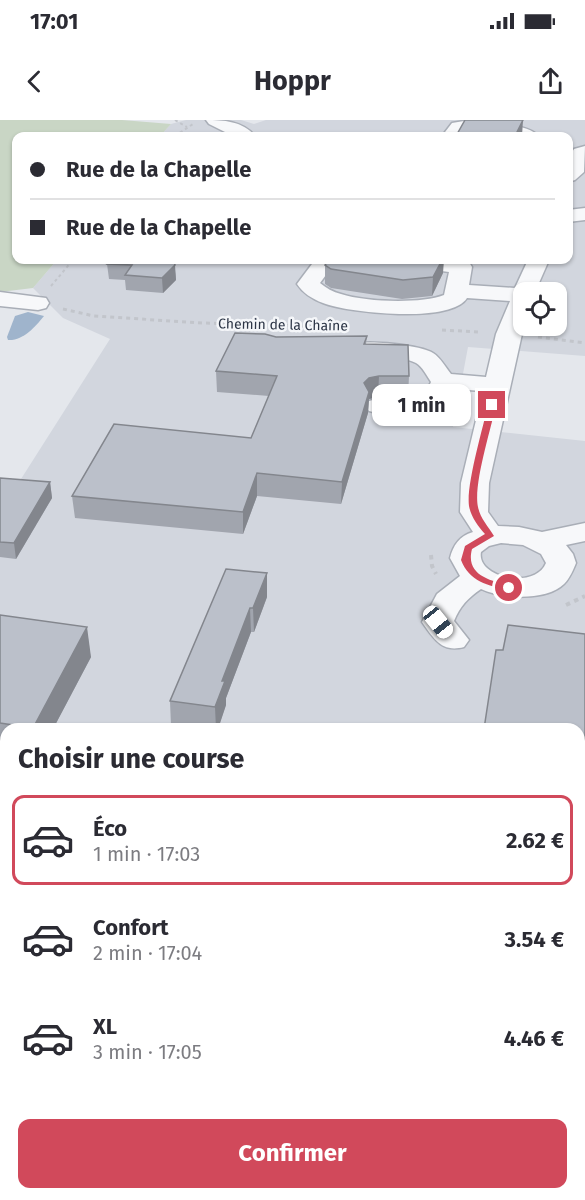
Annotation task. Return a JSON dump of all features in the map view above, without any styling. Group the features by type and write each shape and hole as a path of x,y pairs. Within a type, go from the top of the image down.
{"street":[{"path":"215,120 238,132"},
{"path":"454,132 458,127 464,126 515,132"},
{"path":"575,181 581,153 585,152"},
{"path":"323,264 308,284 332,300 355,304 438,306 449,304 455,299 460,267 436,264"},
{"path":"529,282 536,264"},
{"path":"458,291 513,294"},
{"path":"0,299 38,303"},
{"path":"490,536 477,519 473,505 475,483 508,334 513,322"},
{"path":"342,338 425,358 444,381 496,385"},
{"path":"378,406 424,406 434,402 440,394 444,381"},
{"path":"541,541 585,532"},
{"path":"521,535 541,541 555,551 560,561 559,570 549,581 531,587 514,588 492,584 478,578 467,566 465,554 474,543 490,536 521,535"},
{"path":"453,640 438,622 444,606 455,592 478,578"}],"path":[{"path":"175,120 187,127"},
{"path":"180,132 198,120"},
{"path":"38,303 70,264"},
{"name":"Chemin de la Chaîne","path":"38,303 94,316 202,323 342,338"},
{"path":"436,330 508,334 585,343"}],"shaded area":[{"path":"186,120 241,120 254,124 266,120 457,120 517,125 522,120 585,120 585,356 468,347 453,427 585,441 585,723 0,723 0,489 14,490 110,339 63,318 33,288 54,264 573,264 573,132 164,132 171,124"}],"green space":[{"path":"0,120 122,120 171,124 164,132 12,132 12,264 54,264 33,288 0,292"}],"water":[{"path":"28,312 44,316 24,336 8,340 15,316"}],"building":[{"path":"465,120 523,120 517,132 458,132"},
{"path":"107,264 175,265 162,278 125,275 132,265"},
{"path":"440,264 433,277 403,280 331,269 325,265"},
{"path":"235,333 265,334 276,337 367,336 364,344 408,345 409,376 379,376 369,378 364,383 369,392 342,482 257,473 243,512 72,496 114,424 251,438 277,376 216,371"},
{"path":"0,478 50,482 14,543 0,542"},
{"path":"226,569 267,573 253,608 250,608 222,681 225,681 215,707 170,701"},
{"path":"0,615 87,627 36,723 0,723"},
{"path":"508,625 585,634 585,723 485,723 496,650 503,650"}],"route":[{"path":"492,405 475,483 473,505 477,519 490,536 477,540 468,548 465,560 469,569 478,578 509,588"}]}
